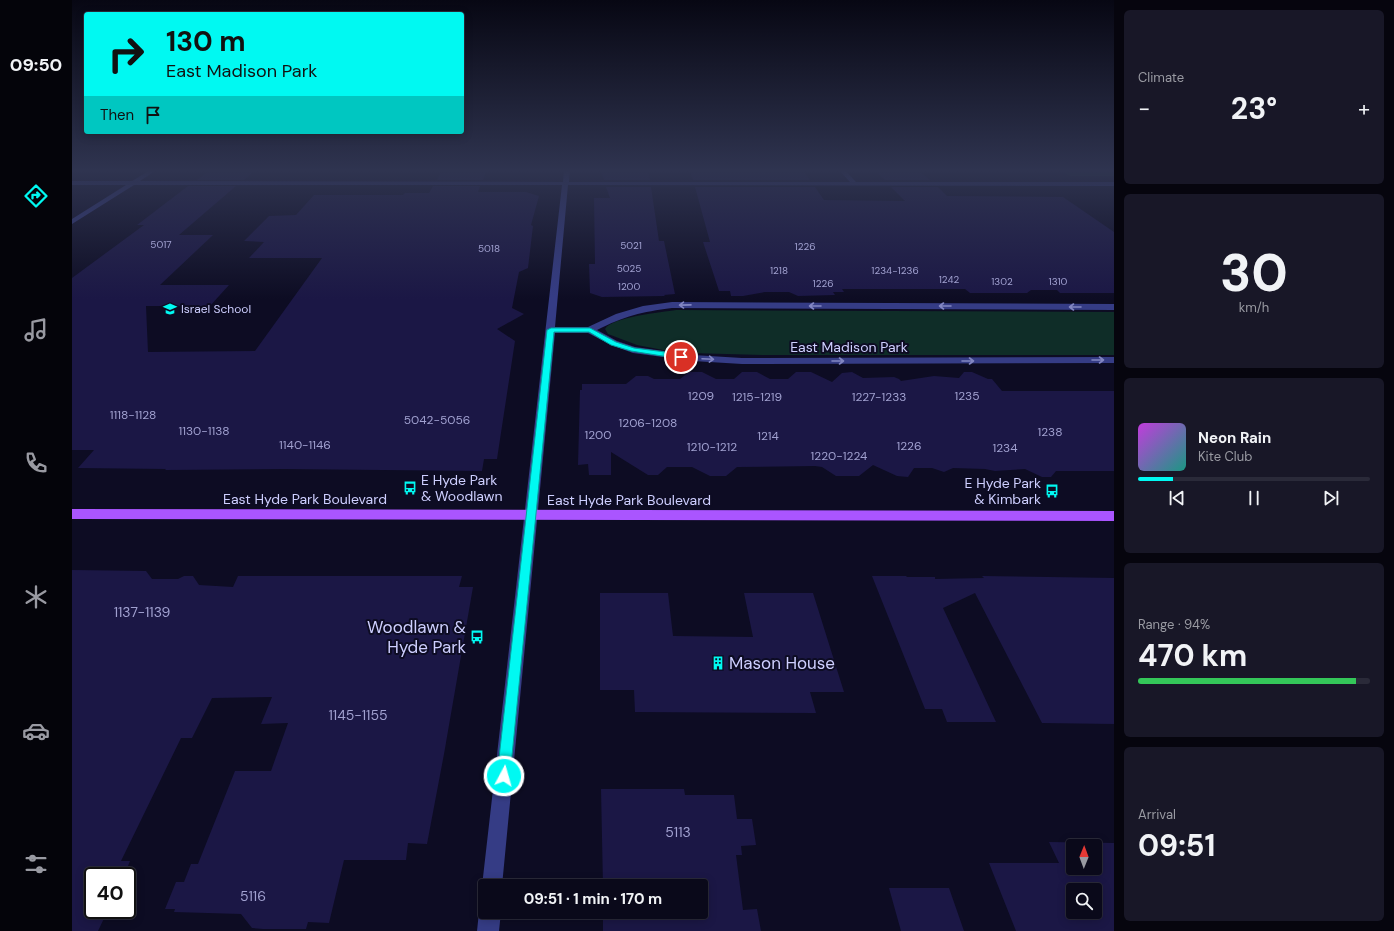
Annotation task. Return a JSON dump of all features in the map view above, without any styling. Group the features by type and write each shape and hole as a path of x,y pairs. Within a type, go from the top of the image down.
{"main road":[{"name":"East Hyde Park Boulevard","path":"72,514 1114,516"}],"street":[{"path":"72,222 87,212"},
{"path":"493,879 562,212"},
{"name":"East Madison Park","path":"551,330 590,330 619,316 643,309 672,306 1114,307"},
{"name":"East Madison Park","path":"590,330 614,343 633,350 655,354 714,359 799,361 1114,360"},
{"path":"488,931 489,919"}],"green space":[{"path":"676,310 1114,312 1114,355 762,355 690,353 637,345 608,334 605,329 617,321 627,318"}],"building":[{"path":"153,212 205,212 179,235 213,235 160,285 229,285 210,306 146,306 148,352 255,351 322,258 249,258 264,242 244,241 269,216 296,215 298,212 534,212 531,225 533,226 528,268 519,272 512,308 524,314 497,329 515,341 497,459 484,459 482,471 284,469 165,470 166,469 78,468 94,450 72,450 72,278 144,225 137,225"},
{"path":"594,212 655,212 659,241 664,241 675,294 664,295 665,296 602,297 590,293 589,264 595,264"},
{"path":"702,212 1086,212 1114,232 1114,293 1060,293 1057,290 1031,290 1027,293 970,293 965,289 842,289 844,292 833,292 835,295 798,296 789,292 765,292 743,296 731,296 730,291 719,291 703,242 710,242"},
{"path":"689,372 702,372 716,379 734,379 742,372 757,372 770,379 788,379 796,372 811,372 832,382 842,373 852,372 863,378 894,377 901,381 934,376 959,378 964,372 972,372 988,379 992,379 1002,391 1114,391 1114,471 1056,471 1051,477 1042,477 1025,469 995,471 985,469 953,468 944,472 932,468 914,468 908,477 897,476 873,465 859,476 836,476 822,467 815,466 737,467 726,476 710,476 692,467 667,467 658,475 648,475 611,452 611,475 589,475 588,464 578,465 580,390 582,390 582,384 626,384 636,376 648,376 654,379 680,379"},
{"path":"72,570 146,571 152,579 178,579 184,576 193,576 199,585 233,587 238,576 462,576 459,587 473,587 427,844 408,843 406,860 344,860 329,923 308,922 306,929 252,928 241,914 174,912 175,909 165,909 176,882 184,882 191,864 198,864 235,771 271,771 288,723 261,724 272,697 212,698 192,738 181,738 121,861 130,861 128,867 84,867 84,919 104,919 98,931 72,931"},
{"path":"872,576 935,577 935,579 984,578 982,576 1114,578 1114,724 1042,723 975,593 943,608 996,722 947,722 942,709 925,709"},
{"name":"Mason House","path":"600,593 668,593 673,636 753,637 744,593 813,593 844,692 810,692 816,713 635,712 634,690 600,690"},
{"path":"601,789 684,789 685,795 734,795 737,819 752,819 756,845 741,846 742,855 736,855 743,910 757,909 761,931 603,931 603,919 708,919 708,879 603,879"},
{"path":"1049,842 1066,842 1066,875 1102,875 1102,843 1114,843 1114,931 1016,931 989,863 1059,863"},
{"path":"889,888 949,888 964,931 901,931"}],"place":[{"name":"Israel School","path":"170,309"},
{"name":"E Hyde Park & Woodlawn","path":"410,488"},
{"name":"E Hyde Park & Kimbark","path":"1052,491"},
{"name":"Woodlawn & Hyde Park","path":"477,637"},
{"name":"Mason House","path":"718,663"}],"route":[{"path":"504,776 534,478 551,330 590,330 614,343 633,350 681,357"}]}
